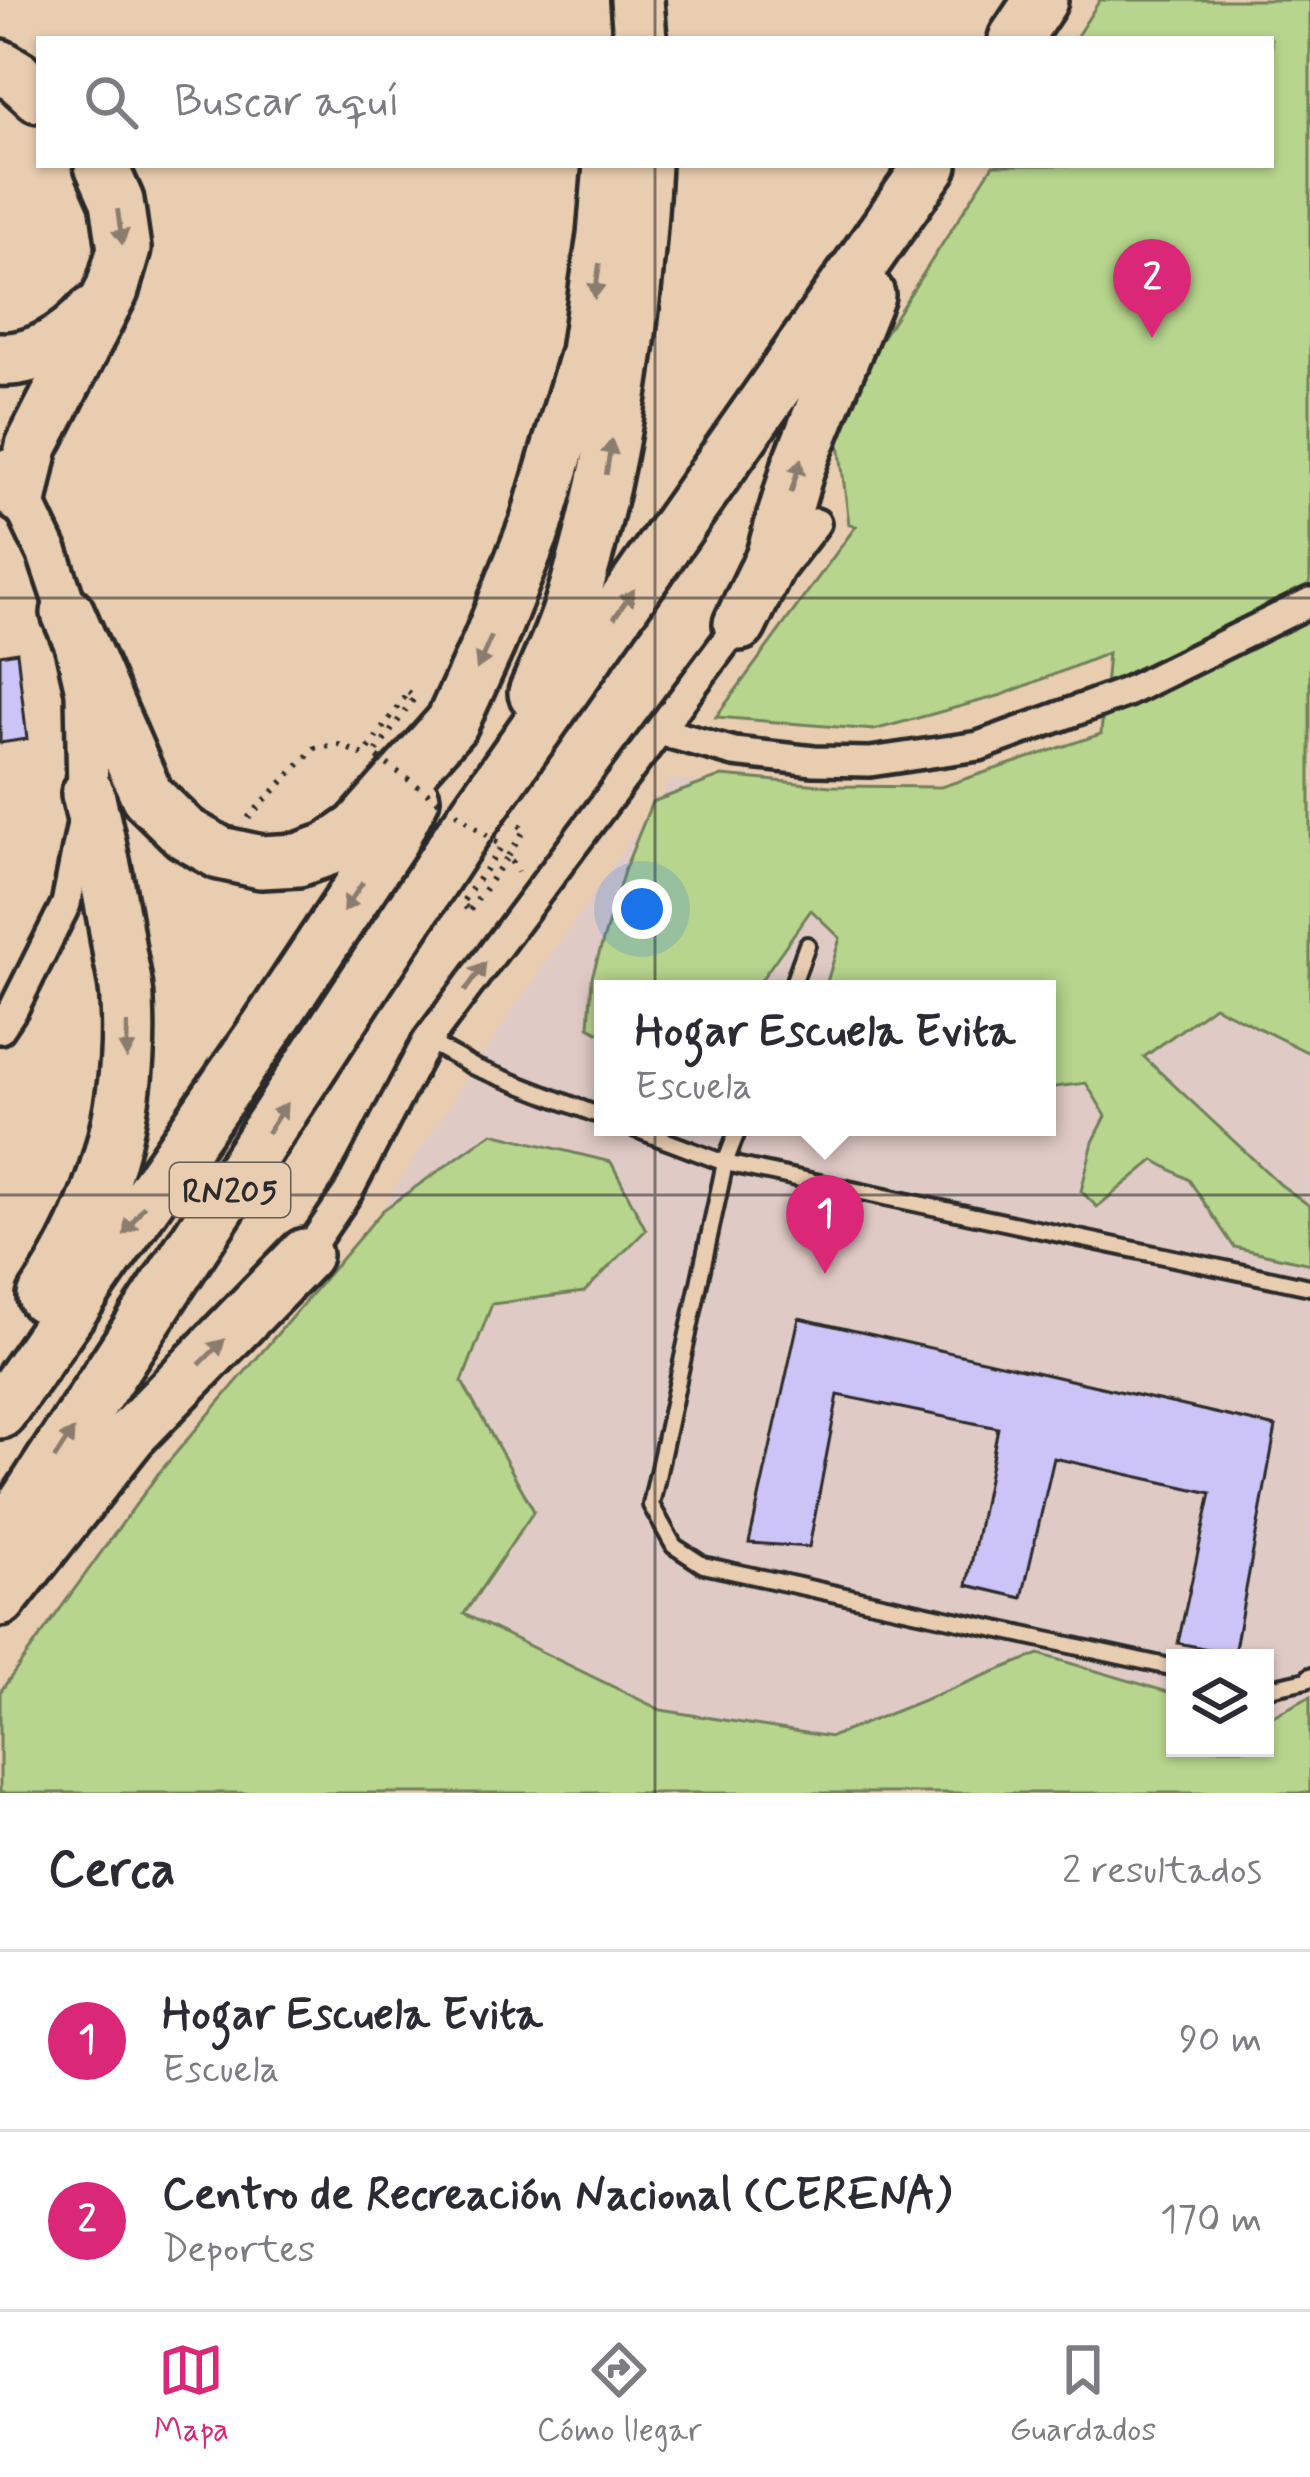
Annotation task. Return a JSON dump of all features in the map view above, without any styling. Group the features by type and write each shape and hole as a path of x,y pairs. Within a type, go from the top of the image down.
{"highway":[{"path":"606,0 609,36"},
{"path":"637,0 640,36"},
{"path":"1017,36 1041,0"},
{"path":"0,66 36,93"},
{"path":"10,483 112,290 124,249 117,201 102,168"},
{"path":"68,614 147,796 185,833 220,853 261,862 298,860 329,849 358,829 452,723 536,524 587,352 610,168"},
{"path":"460,838 532,702 569,611 598,508 625,363 644,168"},
{"path":"460,838 928,170"},
{"path":"740,624 772,558 798,468 858,315 928,170"},
{"path":"0,359 15,360 50,347 77,329 112,290"},
{"name":"RN205","path":"0,1412 392,839 452,723"},
{"path":"0,1362 64,1268 96,1199 119,1125 128,1000 88,794"},
{"name":"RN205","path":"0,1542 460,838"},
{"path":"0,1600 130,1435 305,1255"}],"street":[{"path":"0,1029 66,904 88,794 86,691 68,614 48,554 10,483"},
{"path":"305,1255 348,1192 427,1042 816,523"},
{"path":"659,731 734,752 814,760 870,761 979,746 1127,692 1310,602"}],"lane":[{"path":"794,980 807,945"},
{"path":"427,1042 474,1067 594,1114"},
{"path":"654,1136 725,1163 1310,1287"},
{"path":"736,1136 725,1163 651,1505 674,1546 703,1565 1166,1666"},
{"path":"1274,1687 1310,1676"}],"path":[{"path":"246,821 315,748 339,745 364,755 408,692 415,697 374,755 502,846 461,904 470,910"},
{"path":"508,856 525,829 516,824"}],"shaded area":[{"path":"1310,646 1310,1793 0,1793 0,1740 206,1480 474,1067 672,779 970,819"}],"green space":[{"path":"1100,0 1310,0 1310,1051 1214,1006 1144,1057 1281,1185 1310,1206 1310,1264 1234,1247 1189,1180 1154,1160 1097,1207 1081,1191 1093,1142 1106,1116 1086,1083 1056,1087 1056,980 828,980 840,938 811,910 761,980 594,980 594,1030 589,1027 592,977 624,871 652,802 722,776 831,786 941,787 1101,734 1108,653 1002,695 874,730 716,717 856,526 849,524 835,411 991,168 1274,168 1274,36 1077,36"},
{"path":"492,1133 611,1162 646,1230 584,1292 492,1304 462,1382 534,1511 464,1614 661,1710 831,1737 1039,1654 1166,1691 1166,1757 1274,1757 1274,1715 1310,1697 1310,1793 0,1793 0,1692 158,1474 383,1210"}],"building":[{"path":"17,652 27,739 0,743 0,655"},
{"path":"799,1318 1276,1427 1235,1649 1178,1643 1211,1493 1054,1458 1022,1598 967,1585 998,1428 838,1395 809,1547 749,1543"}],"place":[{"name":"Centro de Recreación Nacional (CERENA)","path":"1152,338"},
{"name":"Hogar Escuela Evita","path":"825,1274"}]}
